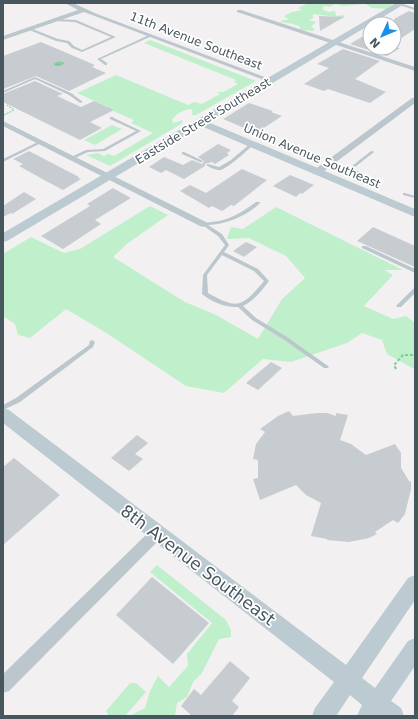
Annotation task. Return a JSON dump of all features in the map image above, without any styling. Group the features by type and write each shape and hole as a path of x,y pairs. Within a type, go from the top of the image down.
{"street":[{"name":"11th Avenue Southeast","path":"68,3 150,36 270,81"},
{"name":"Eastside Street Southeast","path":"4,236 401,4"},
{"path":"3,38 84,10"},
{"path":"239,12 415,69"},
{"path":"317,172 415,100"},
{"name":"Union Avenue Southeast","path":"200,122 415,213"},
{"path":"3,123 203,224"},
{"name":"8th Avenue Southeast","path":"3,414 348,680 379,712"},
{"path":"3,685 157,532"},
{"path":"324,716 415,584"},
{"path":"379,712 415,648"}],"lane":[{"path":"401,4 415,9"},
{"path":"29,29 57,40 68,42 73,47 82,51 114,37 75,21 55,20"},
{"path":"106,64 99,59 150,36"},
{"path":"3,92 35,78 70,94 81,102"},
{"path":"72,158 87,151 104,150 139,131 111,118"},
{"path":"3,161 41,142"},
{"path":"208,164 219,170 252,144"},
{"path":"371,179 356,173 353,171 353,167 372,152"},
{"path":"183,153 201,161"},
{"path":"405,194 415,197"},
{"path":"203,224 221,222 236,216 258,203"},
{"path":"203,224 220,235 227,245 205,275 205,294 231,307 240,306 257,294 267,281 256,270 222,253"},
{"path":"364,247 415,271"},
{"path":"399,306 415,290"},
{"path":"240,306 254,319 285,338 326,367"},
{"path":"3,408 18,400 91,346 92,342"}],"path":[{"path":"59,64 61,63 56,64 57,65 59,65 60,64 58,64 62,64 60,65 58,65 56,64 57,62 61,62 59,62 56,62 57,62 59,62 62,62 60,61 57,62 54,63 55,65 55,64 56,62 55,64 56,65 58,65 61,65 59,66 56,65 57,66 61,66 63,64 64,63 62,62 63,64 62,64 62,62 63,62"},
{"path":"4,115 14,110 7,105"},
{"path":"396,369 394,365 403,355 415,355"}],"green space":[{"path":"308,3 398,3 392,4 389,9 372,8 365,4 343,6 336,4 329,7 323,7 323,10 328,12 335,11 336,16 343,15 345,18 313,14 313,18 309,20 316,22 311,27 314,28 314,31 301,30 299,26 280,22 283,20 289,20 284,16 292,12 302,10 298,8"},
{"path":"150,40 256,81 196,115 191,115 193,112 191,109 180,112 172,120 173,123 183,120 181,124 110,166 86,155 98,153 104,156 108,154 114,156 153,133 131,123 134,120 77,93 116,75 188,105 194,102 202,104 220,94 216,92 223,92 238,84 234,82 236,80 144,43"},
{"path":"112,125 122,129 95,145 84,140"},
{"path":"150,206 168,215 128,243 113,257 185,302 214,314 258,339 282,299 305,278 286,256 249,238 227,239 231,227 243,229 276,207 403,270 384,270 393,275 364,306 393,319 406,316 415,323 414,369 387,354 382,340 362,333 347,343 291,362 263,359 224,393 186,386 108,334 66,309 30,338 18,335 15,324 3,316 3,254 31,237 64,253 80,249"},
{"path":"157,565 226,620 231,630 231,637 219,639 202,673 193,682 187,697 177,703 175,716 129,716 145,708 150,691 158,676 169,687 188,666 187,654 212,623 150,572"},
{"path":"130,683 136,683 146,692 125,716 109,716 106,711"}],"building":[{"path":"409,11 415,13 415,29 402,38 402,16 400,16"},
{"path":"319,16 344,17 320,31"},
{"path":"362,37 362,48 350,44"},
{"path":"41,42 95,65 92,67 106,73 69,91 36,76 3,89 3,56"},
{"path":"343,49 380,61 355,79 386,92 370,103 328,89 324,91 304,84 329,68 317,64"},
{"path":"35,81 63,94 57,96 81,107 94,101 114,110 90,122 102,128 80,140 3,102 3,94"},
{"path":"249,103 273,111 271,112 282,116 256,133 223,119"},
{"path":"218,144 231,150 227,153 229,155 215,164 212,162 205,164 205,166 184,179 166,170 161,173 149,167 164,157 183,165 192,160 202,164 204,161 198,157"},
{"path":"29,151 81,179 63,190 46,181 19,166 23,164 13,159"},
{"path":"242,169 267,180 234,206 231,205 222,211 212,206 209,208 180,191 190,185 206,193"},
{"path":"290,175 314,185 296,197 273,186"},
{"path":"113,188 131,198 95,220 101,224 63,249 41,236 90,206 87,204"},
{"path":"24,192 36,199 12,214 11,213 3,217 3,206"},
{"path":"373,227 415,246 415,267 357,241"},
{"path":"246,242 257,247 244,257 233,251"},
{"path":"271,362 282,368 258,390 246,383"},
{"path":"289,411 293,416 317,413 327,413 336,416 336,413 348,415 340,440 351,444 366,455 395,444 401,453 401,468 411,482 411,489 405,514 398,523 393,520 375,532 377,534 369,538 349,542 327,540 311,536 321,503 306,495 296,485 260,500 253,479 258,478 258,460 253,459 256,444 265,432 260,429 278,416"},
{"path":"137,435 148,443 135,454 143,459 129,471 111,458"},
{"path":"14,458 60,495 3,545 3,467"},
{"path":"152,577 209,623 173,664 116,615"},
{"path":"230,661 250,678 232,701 239,707 232,716 192,716 181,706 194,689 201,695"}]}
